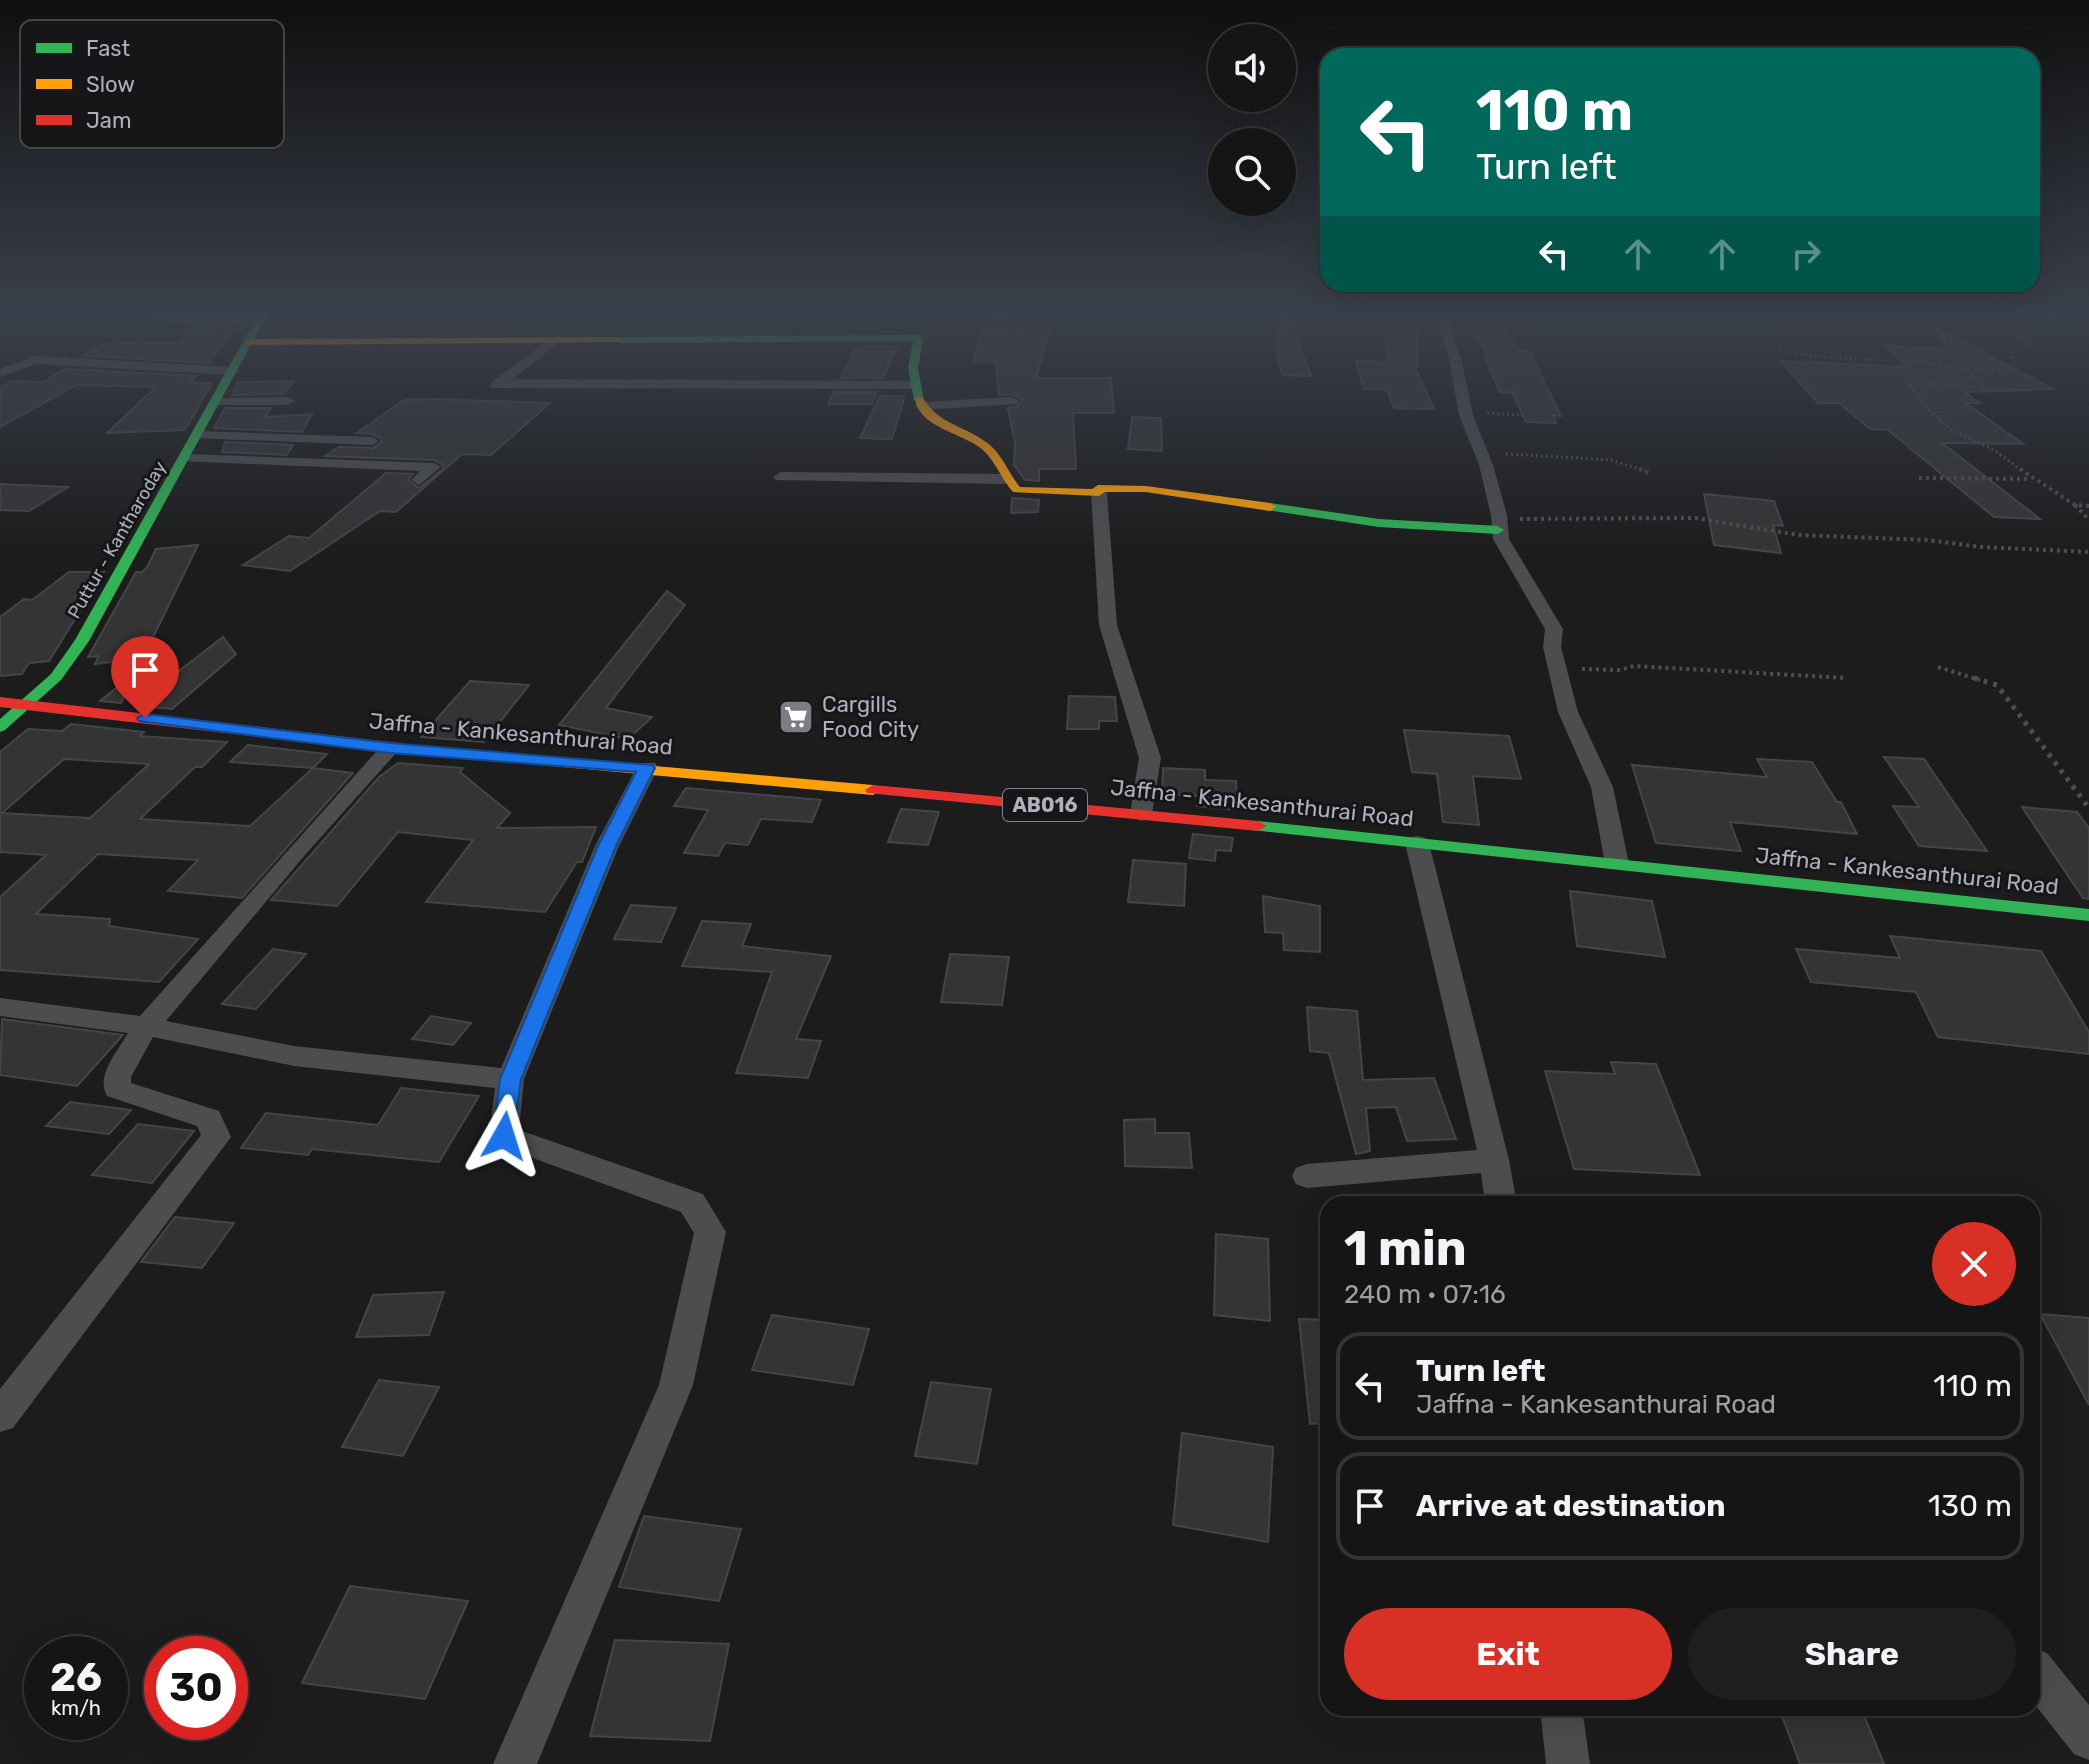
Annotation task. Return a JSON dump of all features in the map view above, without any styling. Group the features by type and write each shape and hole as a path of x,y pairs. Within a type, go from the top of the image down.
{"main road":[{"name":"Puttur - Kantharoday","path":"0,727 56,677 82,641 222,392"},
{"path":"916,392 929,417 987,448 1006,479 1017,490 1099,493 1098,488 1146,489 1379,523 1499,525"},
{"name":"Jaffna - Kankesanthurai Road","path":"0,702 390,748 647,768 1141,814 2089,915"}],"street":[{"path":"1462,392 1499,525 1554,629 1552,647 1568,712 1602,787 1617,864"},
{"path":"217,402 288,401"},
{"path":"921,406 1012,401"},
{"path":"199,435 372,441"},
{"path":"186,458 434,467 419,480"},
{"path":"781,477 1006,479"},
{"path":"1099,493 1108,625 1150,758 1141,814"},
{"path":"0,1416 216,1137 209,1119 117,1089 117,1077 146,1026 297,850 390,748"},
{"path":"515,1764 676,1385 710,1232 692,1203 504,1136 510,1079 607,846 647,768"},
{"path":"1417,843 1494,1160 1500,1196"},
{"path":"0,1007 146,1026 294,1056 510,1079"},
{"path":"1307,1176 1494,1160"},
{"path":"2040,1678 2089,1739"},
{"path":"1562,1716 1568,1764"}],"path":[{"path":"1916,392 1927,408 1950,429 1996,451 2032,479 2075,505 2089,520"},
{"path":"1466,413 1523,415"},
{"path":"1481,453 1611,460 1649,473"},
{"path":"1919,478 2032,479"},
{"path":"2075,505 2089,506"},
{"path":"1499,525 1696,518 1799,535 1927,540 1982,547 2089,552"},
{"path":"1557,668 1620,670 1634,666 1846,678"},
{"path":"1938,667 1997,685 2089,808"}],"building":[{"path":"0,392 63,392 0,427"},
{"path":"150,392 207,392 185,430 107,433"},
{"path":"233,392 284,392 283,394 232,395"},
{"path":"834,392 877,392 872,404 828,404"},
{"path":"999,392 1112,392 1114,413 1073,413 1076,469 1039,469 1039,481 1025,480 1014,465 1015,444 1008,408 1017,407 1022,400 1012,394 999,395"},
{"path":"1388,392 1426,392 1434,409 1394,408"},
{"path":"1512,392 1549,392 1561,416 1553,415 1556,423 1526,422"},
{"path":"1808,392 1965,392 1979,403 1966,403 2023,444 1942,443 2040,519 1994,517 1888,430 1870,429 1839,403 1818,403"},
{"path":"880,396 903,396 904,399 892,439 860,438"},
{"path":"404,400 550,403 491,455 462,454 396,512 380,511 290,571 243,565 289,536 309,538 386,473 413,474 408,480 419,488 443,469 442,464 434,460 325,456 339,447 373,448 382,442 380,438 357,433"},
{"path":"225,408 271,408 264,417 312,414 302,432 214,428"},
{"path":"1132,417 1161,418 1162,451 1128,449"},
{"path":"225,442 293,445 287,455 222,452"},
{"path":"0,484 68,487 29,511 0,510"},
{"path":"1704,494 1774,501 1783,526 1773,525 1781,553 1714,545"},
{"path":"1012,498 1039,500 1038,512 1011,513"},
{"path":"198,545 143,658 95,664 99,656 88,657 136,572 142,572 147,567 156,549"},
{"path":"69,572 104,572 49,661 29,663 22,674 0,676 0,617 24,599 32,600"},
{"path":"667,591 685,605 606,708 652,717 628,739 559,725"},
{"path":"223,637 236,654 172,709 135,705"},
{"path":"136,672 121,703 100,701"},
{"path":"470,681 529,685 484,742 421,737"},
{"path":"1069,696 1115,697 1117,721 1099,721 1099,729 1067,729"},
{"path":"71,724 144,732 140,736 227,742 202,767 195,767 140,819 250,826 313,768 353,773 242,898 168,891 198,860 98,854 36,914 110,919 109,926 198,939 159,982 0,970 0,897 46,855 0,852 0,752 28,729 62,731","holes":["64,759 149,764 90,818 2,813"]},
{"path":"1404,730 1509,736 1521,779 1473,776 1479,825 1443,822 1437,774 1412,772"},
{"path":"248,745 327,754 313,768 230,762"},
{"path":"1884,757 1924,759 1987,851 1919,846 1893,806 1919,807"},
{"path":"1757,759 1812,762 1837,802 1841,802 1857,834 1730,822 1741,851 1656,843 1632,765 1767,777"},
{"path":"398,763 463,768 460,772 510,813 497,828 596,827 582,862 577,862 545,912 426,902 473,840 398,832 337,906 271,900 379,777"},
{"path":"1163,768 1205,770 1205,780 1236,781 1237,810 1197,806 1199,796 1162,794"},
{"path":"686,788 821,800 812,822 761,819 748,845 725,843 718,856 684,853 708,810 674,806"},
{"path":"2022,807 2077,812 2089,828 2089,899 2083,898"},
{"path":"901,809 939,812 928,845 888,842"},
{"path":"1193,834 1233,838 1231,851 1216,850 1215,861 1189,858"},
{"path":"1133,860 1186,864 1184,906 1128,902"},
{"path":"1570,891 1652,901 1665,957 1577,946"},
{"path":"1263,896 1320,906 1320,952 1284,950 1283,933 1265,932"},
{"path":"631,905 676,908 661,942 614,939"},
{"path":"702,921 751,924 742,946 831,956 796,1039 821,1041 808,1078 736,1073 772,972 682,966"},
{"path":"1890,936 2041,951 2089,1032 2089,1054 1938,1037 1916,992 1811,982 1796,949 1900,958"},
{"path":"273,949 306,954 256,1009 222,1004"},
{"path":"950,954 1009,957 1002,1005 941,1002"},
{"path":"1307,1007 1357,1011 1363,1080 1434,1078 1456,1139 1407,1141 1396,1107 1366,1108 1370,1151 1356,1154 1329,1053 1310,1051"},
{"path":"431,1016 471,1023 453,1045 412,1039"},
{"path":"2,1019 123,1035 77,1086 0,1075"},
{"path":"1611,1062 1656,1064 1700,1175 1574,1169 1545,1071 1615,1074"},
{"path":"401,1088 479,1096 439,1162 312,1149 308,1155 241,1148 266,1113 378,1125"},
{"path":"70,1102 131,1110 109,1134 46,1126"},
{"path":"1155,1119 1155,1133 1189,1133 1192,1168 1125,1166 1124,1120"},
{"path":"138,1124 194,1131 152,1183 92,1175"},
{"path":"175,1217 234,1223 202,1268 141,1262"},
{"path":"1216,1234 1268,1239 1270,1321 1214,1315"},
{"path":"444,1292 429,1335 356,1337 373,1295"},
{"path":"2040,1314 2089,1318 2089,1405"},
{"path":"772,1315 869,1329 853,1385 752,1370"},
{"path":"1299,1319 1320,1320 1320,1423 1310,1424"},
{"path":"379,1380 439,1387 403,1456 342,1447"},
{"path":"931,1382 991,1389 977,1464 915,1456"},
{"path":"1182,1433 1273,1447 1268,1542 1173,1525"},
{"path":"644,1516 741,1529 719,1601 619,1587"},
{"path":"350,1586 468,1601 425,1699 302,1683"},
{"path":"615,1640 729,1644 710,1741 590,1736"},
{"path":"1782,1716 1864,1716 1884,1764 1800,1764"}],"traffic: fast":[{"path":"0,727 56,677 82,641 220,392"},
{"path":"917,392 919,400"},
{"path":"1270,507 1379,523 1498,530"},
{"path":"1258,826 2089,915"}],"traffic: slow":[{"path":"919,400 940,423 987,448 1017,490 1099,493 1098,488 1146,489 1270,507"},
{"path":"424,751 873,790"}],"traffic: jam":[{"path":"0,702 424,751"},
{"path":"873,790 1258,826"}],"place":[{"name":"Cargills Food City","path":"796,717"}],"route":[{"path":"145,718 390,748 647,768 607,846 510,1079 504,1136"}]}
